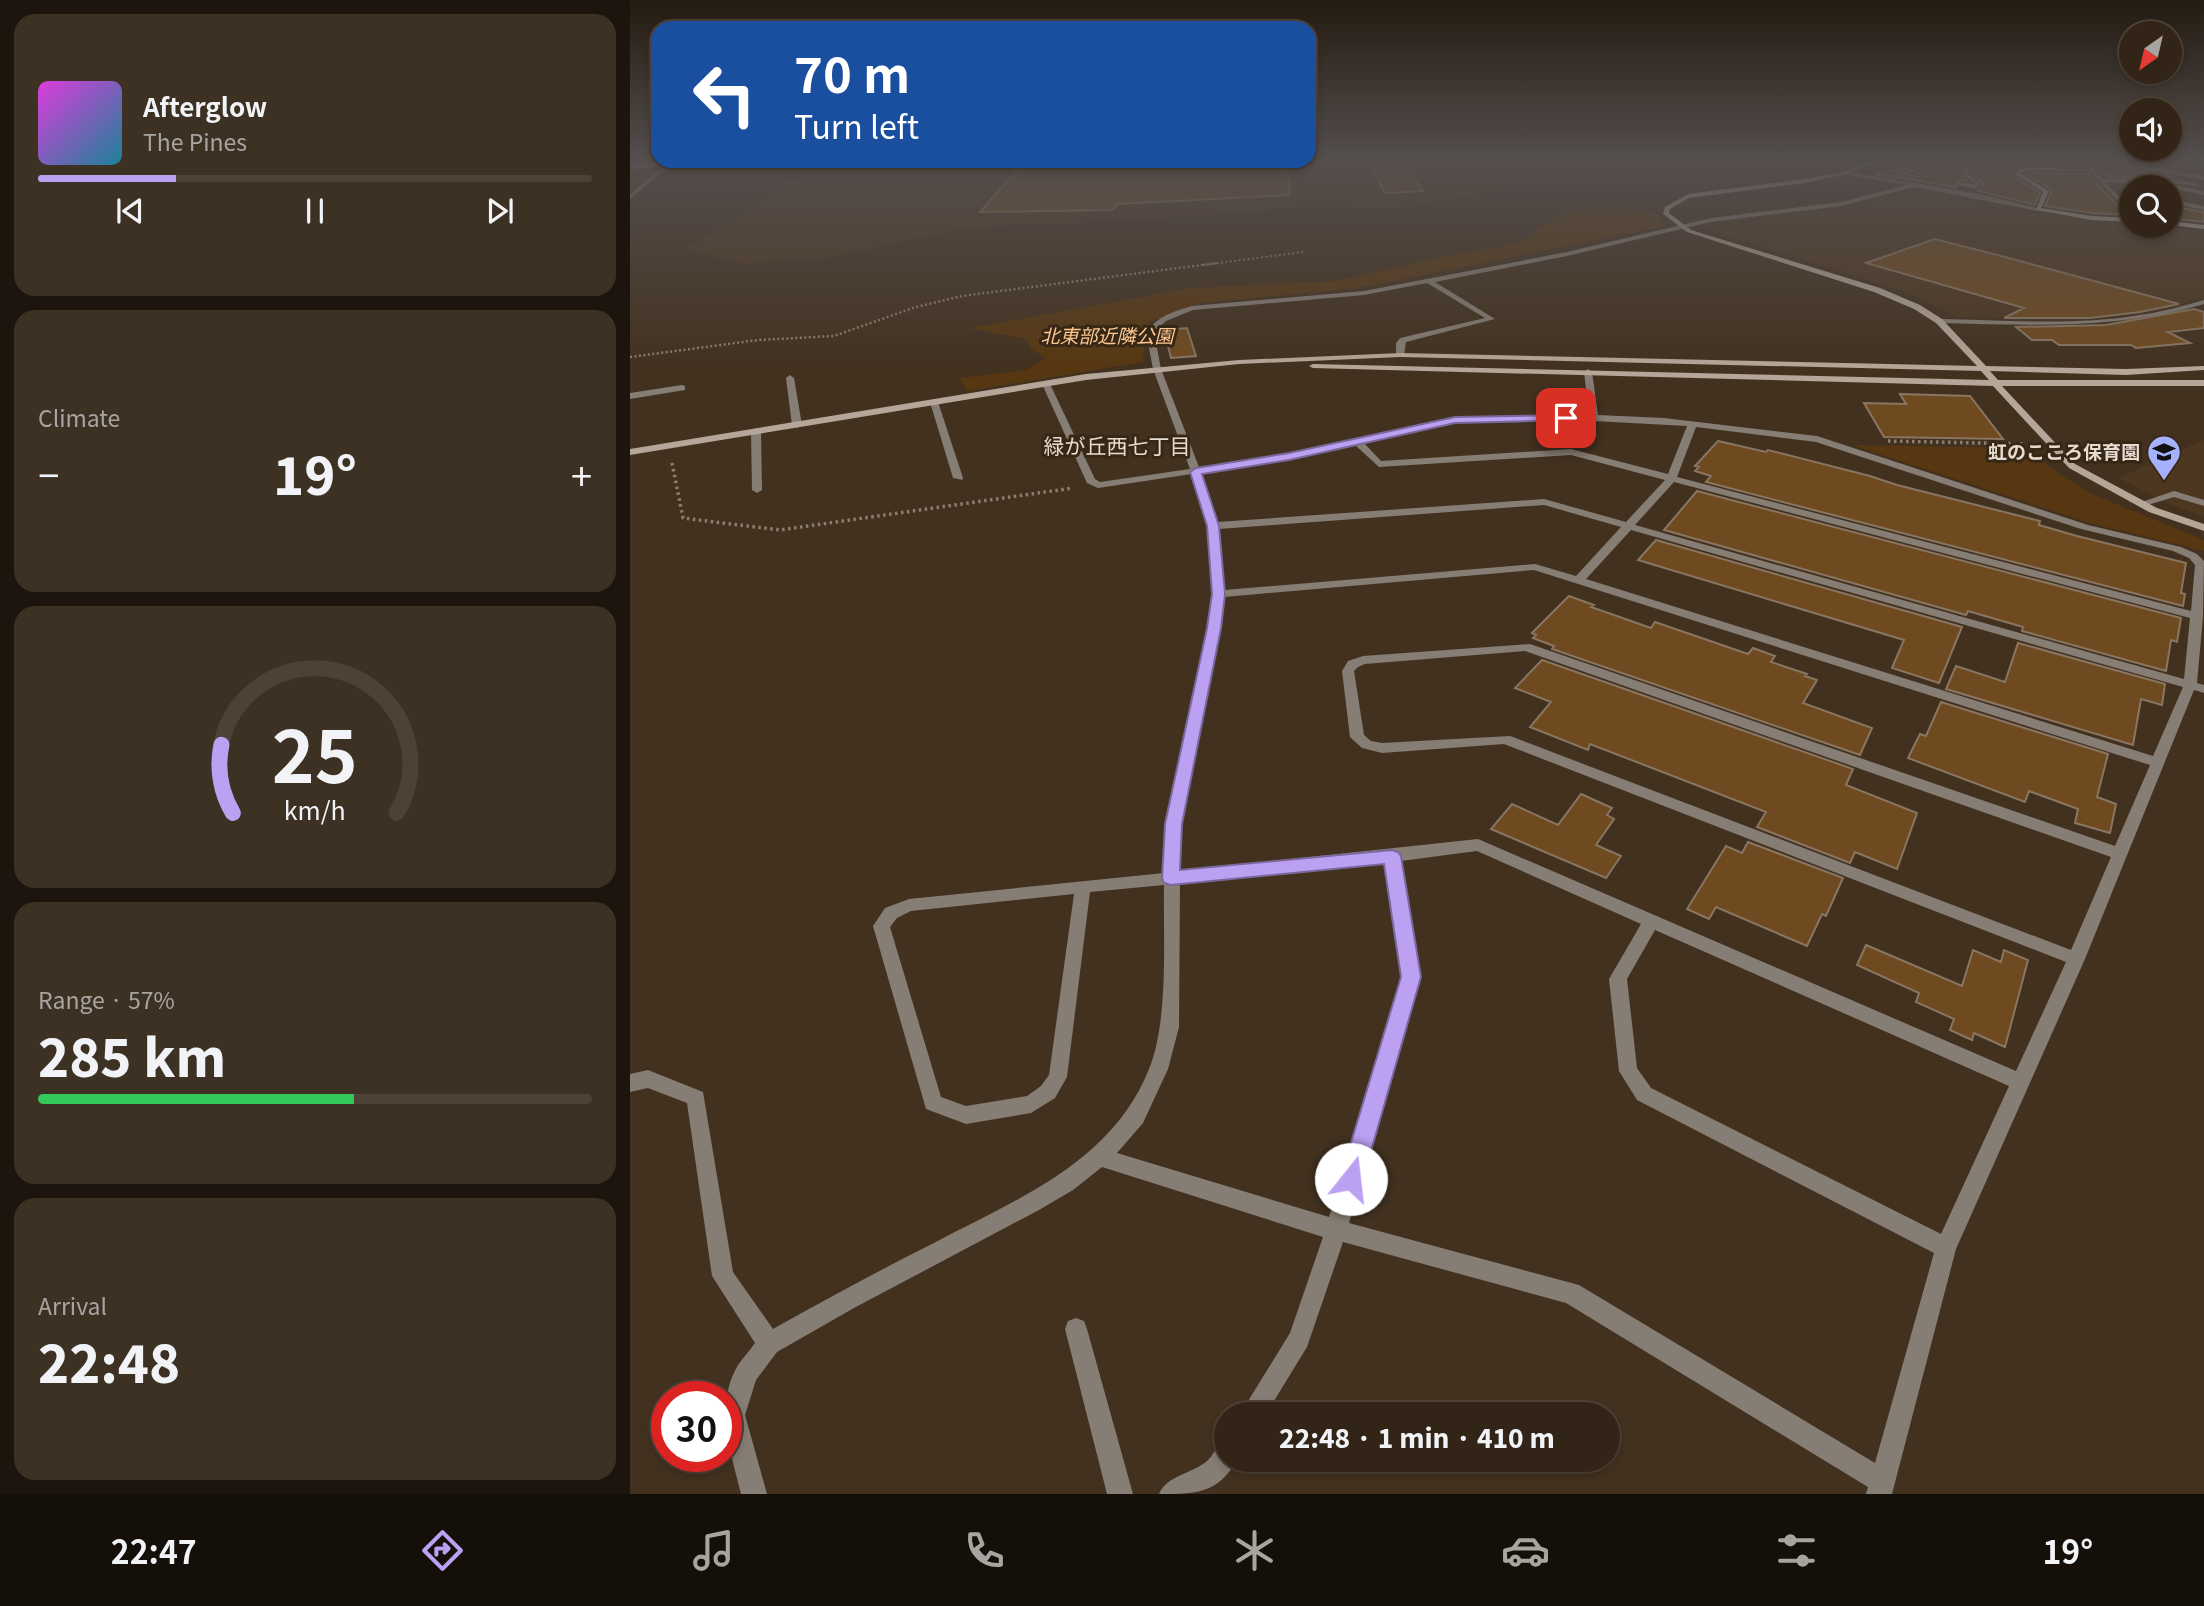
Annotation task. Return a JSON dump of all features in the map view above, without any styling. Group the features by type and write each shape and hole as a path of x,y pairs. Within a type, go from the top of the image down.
{"street":[{"path":"754,1494 733,1415 746,1374 769,1344 846,1300 1032,1203 1100,1157 1136,1117 1159,1069 1170,1027 1173,824 1214,628 1218,594 1213,526 1196,472 1157,369 1150,332 1155,324 1181,311 1212,304 1332,297 1567,254 1664,230"},
{"path":"1691,230 1877,290 1916,307 1939,321 2072,466 2141,504 2204,528"},
{"path":"1400,355 1400,343 1403,340 1491,319 1429,281"},
{"path":"1939,321 2108,321 2172,312 2204,302"},
{"path":"630,452 1046,384 1157,369 1311,356 1400,355 2126,372 2204,368"},
{"path":"1238,362 1995,383 2204,383"},
{"path":"1588,372 1594,418"},
{"path":"790,378 797,425"},
{"path":"1046,384 1091,481 1098,485 1196,472 1357,442 1455,420 1594,418 1692,425 1817,439 2085,527 2177,549 2193,556 2201,564 2197,615 2197,687 2159,763 2076,959 1946,1248 1880,1488 1571,1293 1336,1230 1100,1157"},
{"path":"630,396 682,388"},
{"path":"934,402 958,478"},
{"path":"1579,580 1672,478 1692,425"},
{"path":"756,431 757,490"},
{"path":"1357,442 1379,464 1571,452 2197,615"},
{"path":"2141,504 2174,494 2204,503"},
{"path":"1213,526 1544,502 2197,687"},
{"path":"1218,594 1535,568 2159,763"},
{"path":"2076,959 1505,739 1382,748 1367,745 1357,737 1348,671 1353,664 1363,660 1526,647 2120,854"},
{"path":"1083,887 1058,1077 1048,1092 1031,1104 966,1115 933,1103 881,926 891,913 909,905 1479,845 2020,1082"},
{"path":"1260,1402 1299,1339 1336,1230 1411,977 1392,856"},
{"path":"1651,921 1618,979 1628,1071 1644,1094 1946,1248"},
{"path":"630,1083 648,1079 696,1098 723,1276 769,1344"},
{"path":"1076,1329 1120,1494"},
{"path":"1172,1494 1214,1471"}],"path":[{"path":"630,357 758,340 834,336 916,307 962,296 1303,252"},
{"path":"1885,441 2035,444"},
{"path":"668,446 683,518 780,530 1098,485"}],"shaded area":[{"path":"716,230 960,230 824,258 743,264 685,249"},
{"path":"1708,230 2119,230 2119,238 2182,238 2182,230 2204,232 2204,297 2172,307 2118,316 2060,319 1958,317 1905,292"},
{"name":"虹のこころ保育園","path":"2204,440 2204,517 2167,503 2118,478"}],"green space":[{"name":"北東部近隣公園","path":"1539,230 1649,230 1359,288 1200,303 1150,322 1145,331 1143,362 967,391 960,378 1026,370 1046,358 1031,349 1026,339 970,328 1191,288 1337,281 1435,258 1519,243"},
{"path":"1852,445 2026,448 2055,471 2090,493 2204,540 2204,551 2090,523"}],"building":[{"path":"1935,239 2179,304 2090,318 2004,318 2024,308 1866,263"},
{"path":"2194,309 2204,312 2204,328 2168,332 2190,343 2136,348 2131,345 2059,345 2052,340 2032,340 2016,327 2106,325"},
{"path":"1187,328 1196,356 1171,358 1164,330"},
{"path":"1900,394 1970,396 2003,439 1884,437 1864,403 1906,404"},
{"path":"1718,441 1766,452 1768,450 1870,476 2040,521 2039,525 2077,536 2186,563 2181,593 2185,594 2183,606 1706,482 1711,476 1695,471 1699,467 1695,466"},
{"path":"1697,491 2181,618 2177,642 2171,640 2166,671 2022,631 2023,627 1968,611 1966,615 1664,530"},
{"path":"1656,540 1962,627 1939,683 1892,668 1904,640 1638,560"},
{"path":"1569,596 1594,605 1591,607 1651,628 1655,622 1748,654 1753,648 1775,656 1771,662 1817,680 1803,703 1872,728 1860,755 1552,649 1554,646 1533,638 1536,635 1532,633"},
{"path":"2018,643 2165,684 2162,705 2141,699 2133,745 1946,689 1956,666 2005,682"},
{"path":"1542,660 1853,769 1846,785 1917,813 1897,869 1855,852 1850,863 1757,827 1766,812 1590,744 1588,750 1530,727 1551,702 1515,688"},
{"path":"1941,702 2108,754 2097,797 2116,804 2110,833 2075,823 2078,809 2029,791 2025,802 1908,758 1920,734 1926,736"},
{"path":"1581,794 1612,808 1607,815 1614,819 1596,845 1621,856 1606,878 1491,829 1512,804 1558,825"},
{"path":"1748,842 1843,878 1826,916 1822,914 1807,946 1716,907 1709,919 1687,909 1726,846 1742,853"},
{"path":"1866,945 1962,986 1973,950 2001,962 2004,950 2028,960 2005,1047 1974,1033 1972,1040 1950,1030 1954,1019 1916,1002 1919,993 1857,965"}],"place":[{"name":"虹のこころ保育園","path":"2164,482"}],"district":[{"name":"緑が丘西七丁目","path":"1117,447"}],"route":[{"path":"1351,1179 1411,977 1392,856 1171,878 1173,824 1206,672 1218,594 1213,526 1196,472 1289,457 1455,420 1566,418"}]}
